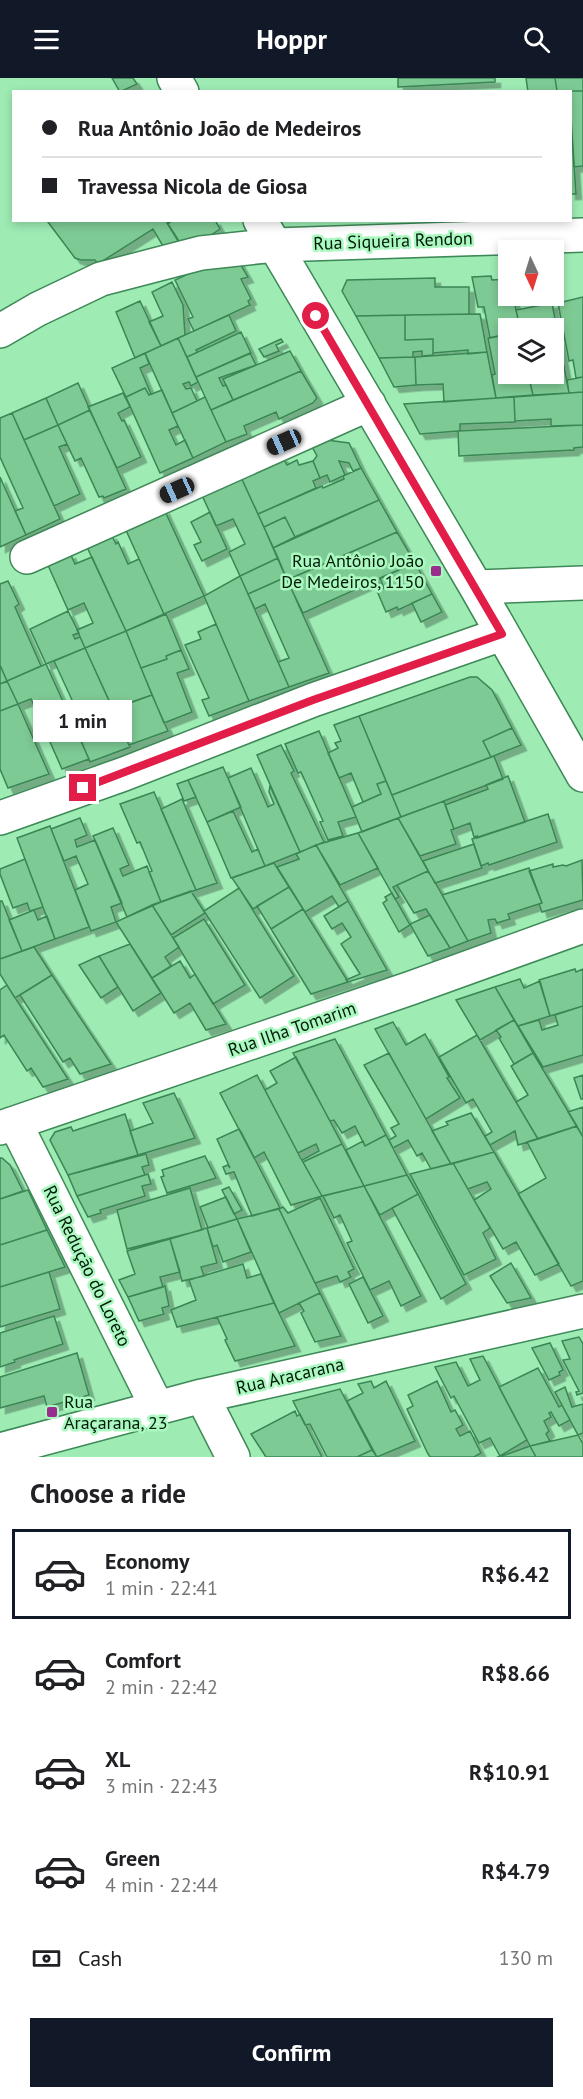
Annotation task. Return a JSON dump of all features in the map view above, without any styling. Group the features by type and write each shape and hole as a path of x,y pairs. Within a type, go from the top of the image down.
{"street":[{"name":"Rua Siqueira Rendon","path":"0,330 101,279 268,233 583,235"},
{"path":"268,233 476,587 583,775"},
{"path":"27,557 369,404"},
{"path":"476,587 583,583"},
{"path":"0,818 124,774 313,700 502,634"},
{"name":"Rua Ilha Tomarim","path":"8,1126 411,988 583,926"},
{"name":"Rua Redução do Loreto","path":"8,1126 158,1409"},
{"name":"Rua Aracarana","path":"0,1450 202,1396 583,1311"},
{"path":"202,1396 233,1457"}],"building":[{"path":"112,78 133,78 137,84 124,90 119,90"},
{"path":"398,78 495,78 495,82 398,87"},
{"path":"526,78 555,78 557,90 528,90"},
{"path":"555,78 583,78 583,91 557,90"},
{"path":"572,91 583,91 583,166 574,167"},
{"path":"572,133 576,194 572,194"},
{"path":"48,222 169,222 167,223 183,249 167,253 153,229 98,264 95,260 75,258"},
{"path":"170,222 216,222 220,229 186,252 168,224"},
{"path":"231,254 235,255 248,277 241,279 251,299 248,301 250,305 194,331 188,319 193,317 175,280"},
{"path":"491,276 492,280 498,280 498,306 515,306 518,318 498,318 498,336 490,338 484,307 478,307 472,277"},
{"path":"435,278 435,287 469,287 469,314 356,316 342,291 347,280"},
{"path":"172,282 183,305 185,335 161,346 149,322 163,316 152,292"},
{"path":"583,297 583,377 576,378 573,360 569,361 564,335 564,318 561,318 559,306 564,306 564,302"},
{"path":"140,301 161,346 135,358 116,312"},
{"path":"553,306 555,318 518,318 516,310"},
{"path":"480,314 487,352 468,354 468,350 433,353 433,339 405,340 405,315"},
{"path":"229,315 236,331 196,350 198,352 187,357 178,338"},
{"path":"405,315 405,340 433,339 433,355 422,356 422,351 413,352 413,357 379,358 356,316"},
{"path":"241,332 251,353 196,377 187,357"},
{"path":"498,336 498,384 530,384 533,395 496,398 492,375 495,374 488,338"},
{"path":"178,338 198,382 191,386 189,382 183,384 186,389 191,388 197,401 172,413 145,353"},
{"path":"281,339 283,342 276,345 279,351 264,357 259,349"},
{"path":"290,351 301,371 233,400 223,379"},
{"path":"487,352 496,398 444,402 443,384 416,385 415,357"},
{"path":"145,353 149,364 140,368 151,394 149,395 145,388 126,397 112,368"},
{"path":"250,353 256,365 219,378 223,386 226,385 233,400 211,410 196,377"},
{"path":"415,357 416,385 394,387 379,358"},
{"path":"564,367 569,393 533,395 530,384 564,384"},
{"path":"301,371 317,398 313,403 279,419 276,412 244,426 247,434 226,442 211,410"},
{"path":"583,377 583,392 569,393 567,380"},
{"path":"78,383 90,410 58,425 46,398"},
{"path":"145,388 149,395 162,390 178,426 169,430 176,445 185,440 193,458 160,473 126,397"},
{"path":"583,392 583,425 551,426 551,419 515,421 514,397"},
{"path":"123,393 130,407 118,413 122,421 124,420 141,457 117,468 88,407"},
{"path":"205,397 226,442 193,458 172,413"},
{"path":"514,397 515,422 460,424 460,431 420,434 404,404"},
{"path":"46,398 58,425 24,440 12,413"},
{"path":"90,410 126,489 104,498 99,497 81,458 75,461 58,425"},
{"path":"12,413 60,519 26,535 15,511 23,508 0,457 0,418"},
{"path":"58,425 67,444 59,447 80,494 54,506 24,440"},
{"path":"583,425 583,447 574,448 574,450 459,456 458,431"},
{"path":"319,439 349,443 361,468 353,471 349,463 339,461 345,475 330,482 327,475 320,478 313,461 317,456 310,443"},
{"path":"282,456 287,465 297,460 299,465 313,461 320,478 313,481 316,488 258,514 240,475"},
{"path":"361,468 379,500 295,537 285,517 264,527 258,514 322,486 323,488 344,479 343,476"},
{"path":"240,475 278,558 240,576 229,552 245,544 233,519 216,526 201,493"},
{"path":"0,477 26,535 0,547"},
{"path":"379,500 397,532 287,580 273,548"},
{"path":"164,509 204,596 164,614 125,528"},
{"path":"210,512 227,549 202,561 194,545 201,542 191,522"},
{"path":"285,517 295,537 273,548 264,527"},
{"path":"397,532 415,563 303,613 287,580"},
{"path":"111,534 116,544 118,542 128,564 139,559 164,614 126,631 86,545"},
{"path":"70,553 75,564 92,557 126,631 85,648 77,630 93,623 84,603 68,610 47,563"},
{"path":"278,558 286,577 248,594 240,576"},
{"path":"415,563 432,594 398,610 397,607 386,612 377,591 384,588 380,578"},
{"path":"240,576 289,687 249,701 204,596"},
{"path":"286,577 329,673 289,687 278,662 289,658 265,604 255,609 248,594"},
{"path":"8,581 19,604 15,607 41,666 7,681 0,665 0,584"},
{"path":"432,594 442,612 421,622 412,603"},
{"path":"68,611 79,633 73,635 75,639 80,637 85,648 46,664 30,629"},
{"path":"166,614 181,650 166,656 167,659 141,668 126,631"},
{"path":"216,624 249,701 209,716 202,700 209,698 185,645 201,639 198,632"},
{"path":"126,631 152,695 113,709 85,648"},
{"path":"85,648 130,747 90,762 77,731 85,728 54,661"},
{"path":"181,650 189,669 177,673 192,712 164,723 141,668 167,659 166,656"},
{"path":"46,664 89,759 62,769 31,699 18,704 7,681"},
{"path":"0,665 7,681 0,684"},
{"path":"470,677 477,677 492,690 512,728 483,741 491,757 392,795 359,716"},
{"path":"7,681 18,704 0,711 0,684"},
{"path":"152,695 168,731 129,745 117,719 126,717 120,706"},
{"path":"18,704 49,774 8,788 0,769 0,711"},
{"path":"359,716 386,781 377,784 381,794 363,802 351,773 339,778 328,753 338,748 335,743 341,741 334,725"},
{"path":"512,728 521,745 491,757 483,741"},
{"path":"319,731 356,817 338,822 343,836 328,840 320,822 323,821 301,772 298,773 285,744"},
{"path":"281,745 294,771 291,773 324,842 300,852 257,755"},
{"path":"494,756 503,779 401,817 392,795"},
{"path":"223,767 241,807 207,822 188,780"},
{"path":"251,768 268,807 274,804 269,792 270,786 300,852 265,866 228,778"},
{"path":"508,776 525,822 477,838 477,836 474,837 470,823 454,829 445,805 488,789 486,785"},
{"path":"188,780 196,797 184,801 177,784"},
{"path":"386,781 401,817 362,832 352,807 381,794 377,784"},
{"path":"154,792 196,890 161,902 140,842 137,843 120,804"},
{"path":"182,799 217,883 196,890 161,809"},
{"path":"444,801 454,829 451,830 456,844 420,856 398,818"},
{"path":"233,811 252,852 258,849 265,866 231,878 207,822"},
{"path":"548,814 557,842 481,866 472,839"},
{"path":"80,818 87,835 75,840 77,847 95,840 122,903 111,907 116,922 91,931 75,890 88,884 76,856 64,861 51,829"},
{"path":"398,818 428,871 393,887 399,897 395,899 358,833"},
{"path":"50,826 89,927 55,939 17,838"},
{"path":"113,828 129,865 120,869 123,876 147,866 161,902 127,917 93,836"},
{"path":"358,833 378,868 340,885 316,845"},
{"path":"474,844 482,868 435,883 423,861"},
{"path":"316,845 348,901 339,907 332,896 305,912 277,867 299,859 296,854"},
{"path":"25,859 43,907 30,911 27,903 13,908 0,874 0,869"},
{"path":"582,860 583,900 542,912 539,904 542,903 529,871 553,864 553,867 566,866"},
{"path":"274,863 289,887 253,909 232,878"},
{"path":"529,868 542,903 508,914 510,919 497,923 495,919 488,920 491,933 468,941 442,895"},
{"path":"428,871 468,941 450,948 426,909 414,913 397,885"},
{"path":"289,887 303,909 271,929 257,906"},
{"path":"239,888 294,976 260,998 204,911"},
{"path":"191,891 205,913 171,935 152,905"},
{"path":"392,893 410,925 399,932 383,903 387,900 385,897"},
{"path":"0,901 2,901 22,951 0,959"},
{"path":"348,901 387,970 348,982 346,980 360,974 341,944 351,937 342,923 332,929 324,916"},
{"path":"152,905 179,947 165,957 171,966 152,978 116,922"},
{"path":"303,909 348,982 311,994 271,929"},
{"path":"34,910 38,920 47,916 55,939 22,951 9,920"},
{"path":"430,915 450,948 428,956 410,924"},
{"path":"204,919 245,985 213,1004 173,938"},
{"path":"130,944 161,993 133,1011 99,956"},
{"path":"34,947 52,975 15,998 0,974 0,959"},
{"path":"99,956 118,987 101,998 79,965"},
{"path":"180,961 190,978 195,974 226,1024 206,1030 190,1003 174,1013 152,978"},
{"path":"575,969 576,972 583,969 583,1006 550,1016 539,980"},
{"path":"52,975 111,1064 80,1074 70,1058 63,1062 20,995"},
{"path":"520,979 524,988 540,981 550,1016 518,1026 495,987"},
{"path":"7,985 68,1079 43,1087 31,1068 27,1071 4,1035 0,1038 0,990"},
{"path":"495,987 514,1020 480,1040 456,1000"},
{"path":"583,1006 583,1055 543,1067 518,1026 539,1020 542,1030 558,1025 555,1015"},
{"path":"514,1020 533,1053 514,1064 496,1030"},
{"path":"393,1022 406,1045 425,1034 449,1077 447,1078 460,1098 426,1119 375,1029"},
{"path":"477,1035 538,1139 518,1145 515,1131 490,1145 485,1136 492,1132 473,1099 466,1103 439,1057"},
{"path":"335,1039 386,1135 365,1146 355,1126 342,1133 334,1120 330,1121 293,1053"},
{"path":"389,1053 451,1164 431,1169 422,1153 417,1156 408,1140 393,1148 389,1140 396,1136 391,1128 399,1124 364,1065"},
{"path":"533,1053 577,1126 538,1139 516,1102 528,1095 511,1066"},
{"path":"296,1057 342,1144 303,1162 302,1160 319,1151 316,1144 298,1153 265,1090 277,1083 270,1071"},
{"path":"257,1075 322,1196 291,1205 264,1152 254,1158 220,1093"},
{"path":"583,1075 583,1099 581,1099 574,1078"},
{"path":"174,1093 195,1138 138,1155 130,1131 153,1123 143,1103"},
{"path":"583,1107 583,1137 568,1112"},
{"path":"471,1113 494,1152 451,1164 432,1131 448,1125 446,1122"},
{"path":"125,1114 138,1155 68,1175 50,1140 55,1132 71,1127 73,1131"},
{"path":"577,1126 583,1137 583,1281 571,1286 518,1194 546,1178 527,1142"},
{"path":"239,1129 280,1208 252,1216 234,1172 226,1174 223,1167 228,1165 230,1168 217,1139"},
{"path":"386,1135 407,1175 364,1186 346,1150 363,1141 365,1146"},
{"path":"342,1144 364,1186 322,1196 303,1162"},
{"path":"494,1152 559,1264 535,1275 516,1242 503,1249 474,1200 491,1189 487,1182 468,1189 453,1163"},
{"path":"146,1154 149,1165 142,1167 145,1175 77,1196 68,1175"},
{"path":"205,1156 216,1178 167,1193 161,1177 164,1176 162,1170"},
{"path":"0,1158 10,1165 23,1191 0,1199"},
{"path":"453,1163 490,1228 483,1233 496,1259 464,1275 410,1174"},
{"path":"148,1174 151,1184 142,1186 145,1196 100,1210 101,1213 88,1217 77,1196"},
{"path":"407,1175 418,1194 380,1215 364,1186"},
{"path":"364,1186 421,1296 401,1306 389,1281 370,1290 347,1243 352,1241 340,1215 334,1218 323,1196"},
{"path":"229,1187 242,1210 234,1214 222,1190"},
{"path":"190,1188 202,1230 127,1249 117,1210"},
{"path":"28,1190 47,1230 0,1245 0,1199"},
{"path":"418,1194 466,1284 441,1299 392,1208"},
{"path":"226,1197 237,1219 208,1228 200,1207"},
{"path":"320,1198 354,1269 348,1272 351,1277 340,1282 337,1276 315,1283 279,1209 283,1207 288,1213"},
{"path":"279,1209 320,1293 279,1313 237,1219"},
{"path":"237,1219 251,1252 223,1262 217,1245 213,1247 207,1228"},
{"path":"207,1228 217,1263 201,1267 204,1276 182,1281 170,1239"},
{"path":"47,1230 65,1267 0,1287 0,1245"},
{"path":"170,1239 180,1272 160,1277 163,1287 128,1297 119,1280 135,1274 127,1251"},
{"path":"511,1263 531,1298 507,1303 490,1276"},
{"path":"243,1264 247,1278 261,1274 274,1303 177,1327 171,1310 196,1300 189,1280"},
{"path":"49,1272 60,1309 0,1327 0,1287"},
{"path":"363,1277 383,1316 368,1323 349,1284"},
{"path":"165,1286 169,1306 162,1308 164,1314 139,1321 128,1297"},
{"path":"320,1293 341,1336 315,1342 301,1313 304,1311 299,1303"},
{"path":"274,1303 295,1346 235,1361 217,1317"},
{"path":"54,1316 63,1344 0,1367 0,1333"},
{"path":"579,1337 583,1344 583,1393 577,1395 576,1392 579,1391 563,1360 570,1359 562,1341"},
{"path":"550,1343 563,1370 559,1372 560,1375 549,1380 532,1348"},
{"path":"77,1353 89,1395 47,1407 44,1396 0,1408 0,1377"},
{"path":"483,1356 527,1440 500,1456 490,1438 479,1443 454,1396 451,1398 435,1367 456,1362 468,1386 480,1380 470,1359"},
{"path":"538,1368 559,1407 562,1405 570,1420 559,1426 551,1412 549,1413 551,1417 544,1421 549,1431 546,1434 550,1441 530,1446 499,1387"},
{"path":"371,1381 374,1388 386,1381 415,1441 377,1457 347,1401 363,1393 358,1384"},
{"path":"437,1381 451,1412 455,1410 463,1425 456,1429 460,1436 470,1431 481,1453 474,1457 430,1457 427,1452 407,1409 413,1406 408,1395"},
{"path":"565,1387 572,1407 583,1404 583,1433 578,1435 555,1392"},
{"path":"340,1389 372,1450 357,1457 327,1457 310,1424 305,1425 293,1401"},
{"path":"295,1411 297,1416 300,1414 322,1457 266,1457 251,1434"},
{"path":"578,1435 583,1444 583,1457 536,1457 530,1446"},
{"path":"530,1446 536,1457 497,1457 505,1455"},
{"path":"372,1450 377,1457 357,1457"}],"place":[{"name":"Rua Antônio João De Medeiros, 1150","path":"436,571"},
{"name":"Rua Araçarana, 23","path":"52,1412"}],"route":[{"path":"83,788 313,700 502,634 316,316"}]}
